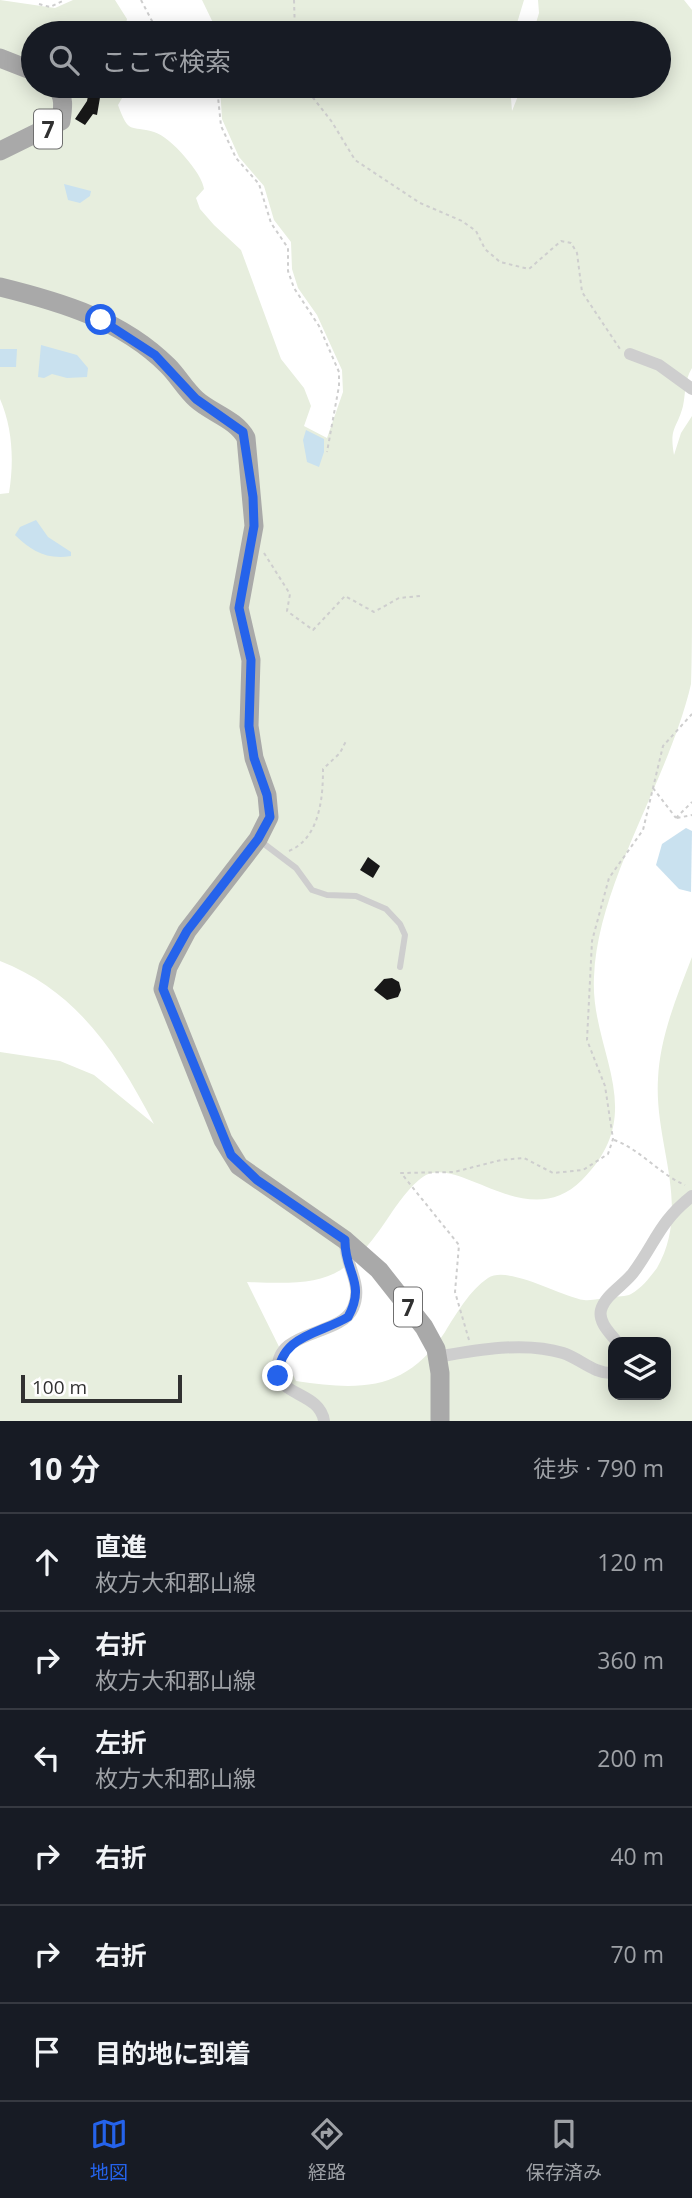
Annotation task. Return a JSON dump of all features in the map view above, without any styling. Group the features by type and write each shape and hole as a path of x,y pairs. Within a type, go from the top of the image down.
{"main road":[{"path":"0,58 21,66"},
{"name":"7","path":"0,150 61,121 61,98"},
{"name":"7","path":"0,287 49,298 101,320 155,355 196,399 237,427 246,438 253,530 239,608 251,660 249,726 254,758 270,808 270,817 258,839 192,923 167,967 163,989 231,1155 257,1180 345,1240 379,1270 424,1326 437,1357 440,1421"}],"street":[{"path":"630,354 659,365 692,389"},
{"path":"613,1337 603,1324 600,1312 604,1302 632,1274 668,1215 692,1196"},
{"path":"324,1421 318,1406 284,1385 278,1376 279,1361 289,1346 304,1334 348,1317 358,1290 345,1250 345,1240"},
{"path":"437,1357 472,1350 536,1349 563,1354 603,1374 608,1374"}],"lane":[{"path":"258,839 296,868 312,890 327,895 356,896 386,909 400,924 405,935 400,967"}],"path":[{"path":"39,4 50,7 65,0"},
{"path":"141,0 152,21"},
{"path":"294,0 295,21"},
{"path":"218,98 221,125 236,158 259,184 271,223 288,248 288,271 294,288 319,326 339,372 327,452"},
{"path":"313,98 338,130 355,160 420,203 462,221 476,231 485,248 500,262 528,269 561,241 571,243 577,253 582,292 615,344 630,354"},
{"path":"253,530 269,563 290,594 286,611 313,630 345,596 374,612 399,598 420,596"},
{"path":"472,1350 455,1292 459,1245 401,1173 454,1172 501,1160 524,1158 553,1173 583,1170 608,1154 612,1139 605,1086 587,1040 592,941 609,878 643,830 663,746 692,714"},
{"path":"289,851 296,848 317,823 323,769 340,753 346,741"},
{"path":"652,787 676,818"},
{"path":"676,818 692,802"},
{"path":"676,818 692,816"},
{"path":"612,1139 625,1144 669,1178 692,1189"}],"green space":[{"path":"0,0 55,8 73,0 115,0 127,21 21,21 21,98 122,98 118,105 128,125 161,135 185,156 198,174 204,189 196,198 200,209 241,250 281,359 304,388 311,406 304,426 327,438 343,392 342,370 317,315 298,288 292,269 291,242 274,220 264,186 239,157 222,119 221,98 511,98 512,111 517,98 671,98 671,21 537,21 538,0 684,0 692,10 692,368 672,439 674,455 681,433 692,416 691,684 667,757 621,867 598,941 594,977 595,1004 612,1081 615,1105 612,1130 602,1155 582,1180 561,1195 540,1199 518,1197 458,1176 441,1172 426,1175 411,1187 360,1255 345,1267 314,1280 247,1282 296,1381 341,1386 380,1382 398,1376 414,1366 430,1351 475,1289 488,1278 497,1275 521,1278 584,1300 627,1296 635,1292 657,1268 667,1245 671,1222 672,1198 658,1104 659,1063 675,1001 692,957 692,1421 0,1421 0,1052 60,1061 94,1075 154,1124 125,1073 92,1027 51,989 0,961 0,494 9,493 12,469 8,422 0,399"},
{"path":"202,0 524,0 518,21 212,21"}],"water":[{"path":"64,184 91,191 90,196 80,203 68,200"},
{"path":"41,345 77,355 88,368 87,377 67,378 52,374 44,378 38,377"},
{"path":"0,349 17,349 16,367 0,367"},
{"path":"306,430 324,439 324,452 319,467 307,462 303,440"},
{"path":"36,520 48,537 71,552 71,556 54,557 40,553 15,535 20,527"},
{"path":"686,828 692,831 691,892 679,889 656,865 662,844"}],"building":[{"path":"88,98 100,98 97,115 93,114 85,125 75,119"},
{"path":"368,857 380,866 373,878 360,870"},
{"path":"392,978 399,982 401,990 398,997 387,1000 374,990 384,979"}],"route":[{"path":"101,320 140,344 167,365 196,399 243,432 248,449 254,526 239,608 251,660 249,726 256,768 267,795 270,817 258,839 187,931 167,967 163,989 168,1007 231,1155 239,1166 257,1180 345,1240 345,1250 358,1290 355,1305 348,1317 336,1324 304,1334 289,1346 279,1361 278,1376"}]}
